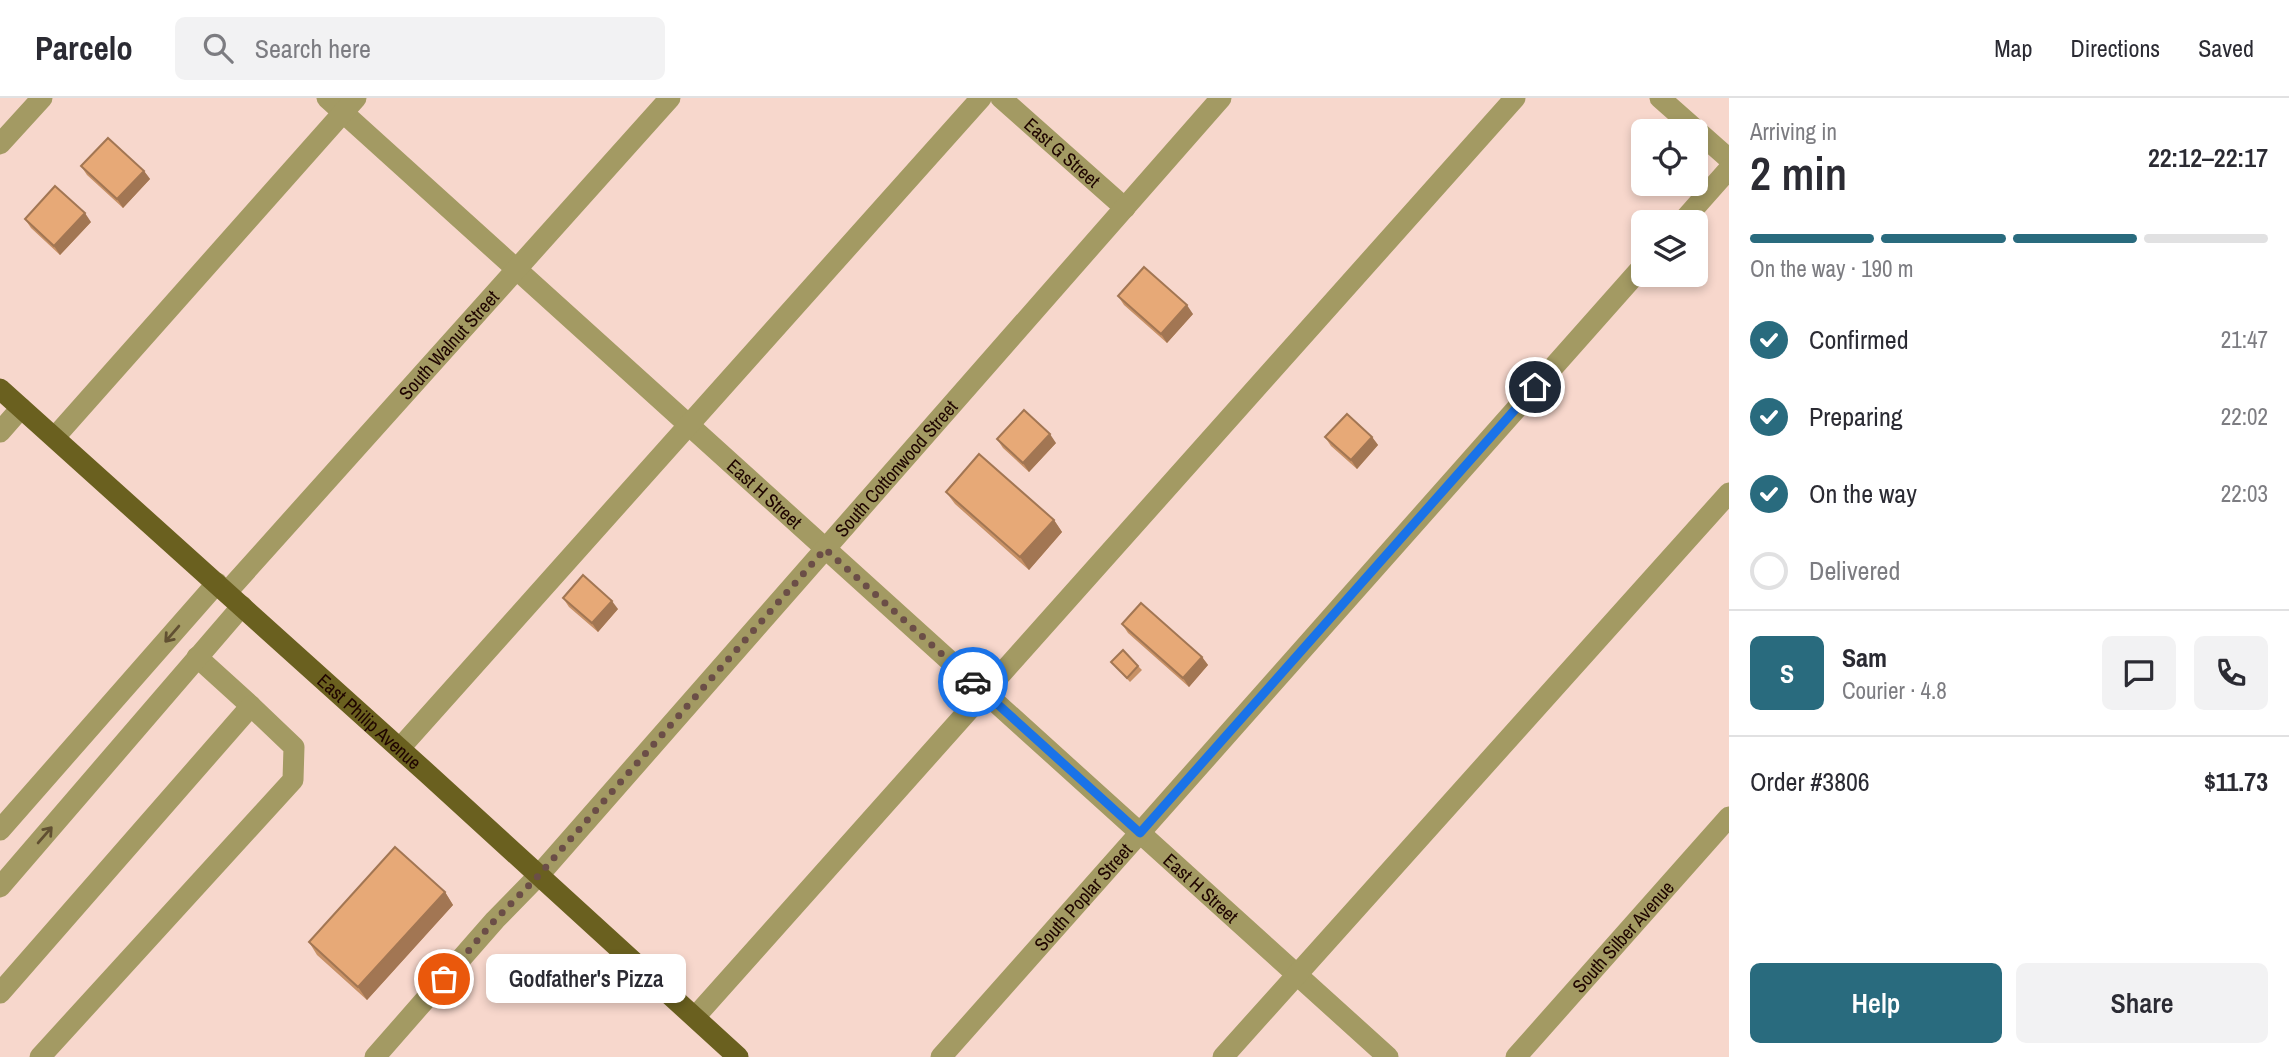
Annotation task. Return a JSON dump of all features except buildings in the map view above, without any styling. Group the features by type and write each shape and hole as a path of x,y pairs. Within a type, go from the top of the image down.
{"main road":[{"name":"East Philip Avenue","path":"0,388 738,1057"}],"street":[{"path":"0,144 41,98"},
{"name":"East H Street","path":"327,98 350,105 516,269 1388,1057"},
{"name":"South Walnut Street","path":"228,593 670,98"},
{"path":"400,748 981,98"},
{"name":"East G Street","path":"1002,98 1125,208"},
{"name":"South Cottonwood Street","path":"375,1057 495,920 539,875 1221,98"},
{"path":"695,1017 1515,98"},
{"path":"1660,98 1729,159"},
{"path":"55,437 350,105"},
{"path":"1693,210 1729,169"},
{"name":"South Poplar Street","path":"941,1057 1631,280"},
{"path":"0,432 21,408"},
{"path":"1223,1057 1729,494"},
{"path":"0,887 197,657 228,593"},
{"path":"0,830 122,691 228,593"},
{"path":"40,1057 293,780 294,747 197,657"},
{"path":"122,691 148,715"},
{"path":"0,993 251,706"},
{"name":"South Silber Avenue","path":"1516,1057 1729,817"}],"way so far":[{"path":"444,979 495,920 539,875 825,549 973,682"}],"place":[{"name":"Godfather's Pizza","path":"444,979"}],"route":[{"path":"973,682 1140,833 1535,387"}]}
